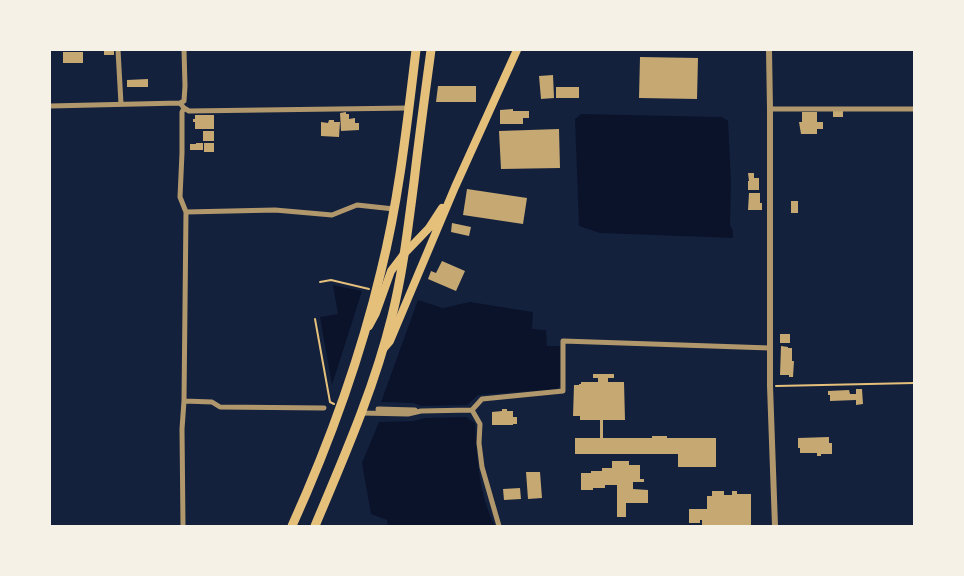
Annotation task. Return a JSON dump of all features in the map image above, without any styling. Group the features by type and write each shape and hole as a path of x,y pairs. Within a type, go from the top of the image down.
{"highway":[{"path":"292,526 308,491 340,407 376,291 394,209 416,50"},
{"path":"315,526 361,413 383,349 398,288 431,50"}],"main road":[{"path":"383,349 390,341 455,187 517,50"},
{"path":"361,342 376,313 391,271 404,254 430,228 455,187"}],"street":[{"path":"118,50 121,104"},
{"path":"183,526 182,429 186,212 180,197 182,106 186,86 184,50"},
{"path":"769,50 770,386 775,526"},
{"path":"50,106 121,104 182,106 189,111 409,108"},
{"path":"770,109 914,109"},
{"path":"186,212 275,210 332,215 357,205 394,209"},
{"path":"378,409 420,411 472,410 482,399 563,391 563,341 770,348"},
{"path":"184,401 212,402 220,407 324,408"},
{"path":"472,410 480,424 482,467 499,526"},
{"path":"361,413 408,414 420,411"}],"path":[{"path":"320,282 330,280 376,291"},
{"path":"316,320 330,402 340,407"},
{"path":"770,386 914,382"}],"water":[{"path":"581,114 722,117 728,121 731,182 730,225 733,231 733,238 600,233 579,226 575,119"},
{"path":"333,285 362,291 332,385 320,317 338,314"},
{"path":"418,300 443,308 470,302 533,312 532,329 546,330 547,346 560,346 560,386 558,389 478,395 467,405 422,406 413,403 381,402"},
{"path":"466,417 475,423 482,489 495,526 388,526 387,520 371,514 362,463 379,422"}],"building":[{"path":"104,50 114,50 114,55 104,55"},
{"path":"63,52 83,52 83,63 63,63"},
{"path":"640,57 698,58 697,99 639,98"},
{"path":"553,75 554,98 541,99 539,76"},
{"path":"148,79 148,87 127,87 127,80"},
{"path":"438,86 476,86 476,102 436,102"},
{"path":"556,87 579,87 579,98 556,98"},
{"path":"513,109 513,111 529,111 529,118 523,118 523,124 500,124 500,110"},
{"path":"833,111 843,111 843,117 833,117"},
{"path":"346,112 346,114 349,114 349,119 355,118 355,123 359,123 359,130 341,131 340,113"},
{"path":"802,112 817,112 817,122 823,122 823,129 817,129 817,134 801,134 799,122 802,122"},
{"path":"195,115 214,115 214,129 195,129 193,119 195,119"},
{"path":"329,120 340,122 339,137 321,136 321,122 328,123"},
{"path":"559,129 560,168 501,169 499,131"},
{"path":"203,131 214,131 214,141 203,141"},
{"path":"203,143 203,150 190,150 190,144"},
{"path":"204,143 214,143 214,152 204,152"},
{"path":"748,173 754,173 754,178 759,178 759,190 748,190"},
{"path":"467,189 527,198 523,224 463,215"},
{"path":"749,193 760,193 762,210 748,210"},
{"path":"791,201 798,201 798,213 791,213"},
{"path":"452,223 471,227 469,236 451,232"},
{"path":"442,261 465,271 456,291 428,279 431,271 436,273"},
{"path":"780,334 790,334 790,343 780,343"},
{"path":"781,346 792,348 792,361 794,361 793,377 780,375"},
{"path":"593,374 614,374 614,378 608,378 608,382 624,382 625,420 603,420 603,438 652,438 652,436 667,436 667,438 716,438 716,467 678,467 678,454 575,454 575,438 600,438 600,420 580,420 580,416 573,416 574,385 579,385 581,382 598,382 598,378 593,378"},
{"path":"856,389 862,389 863,404 856,405 856,400 830,401 830,395 828,395 828,391 849,390 850,394 856,394"},
{"path":"502,409 513,411 513,417 517,417 517,424 492,425 492,412 502,411"},
{"path":"829,437 829,443 832,443 832,454 817,456 817,453 800,453 798,438"},
{"path":"612,461 629,461 629,465 640,465 640,479 644,479 644,482 633,482 633,489 648,490 648,503 626,503 626,517 617,517 617,485 605,485 605,488 593,488 593,490 581,490 581,473 602,471 602,468 612,468"},
{"path":"526,472 540,472 542,498 528,499"},
{"path":"520,488 521,499 504,500 503,489"},
{"path":"712,491 724,491 724,495 732,495 732,491 737,491 737,494 751,494 751,525 702,526 702,520 700,520 700,523 689,523 689,509 707,509 707,496 712,496"}]}
